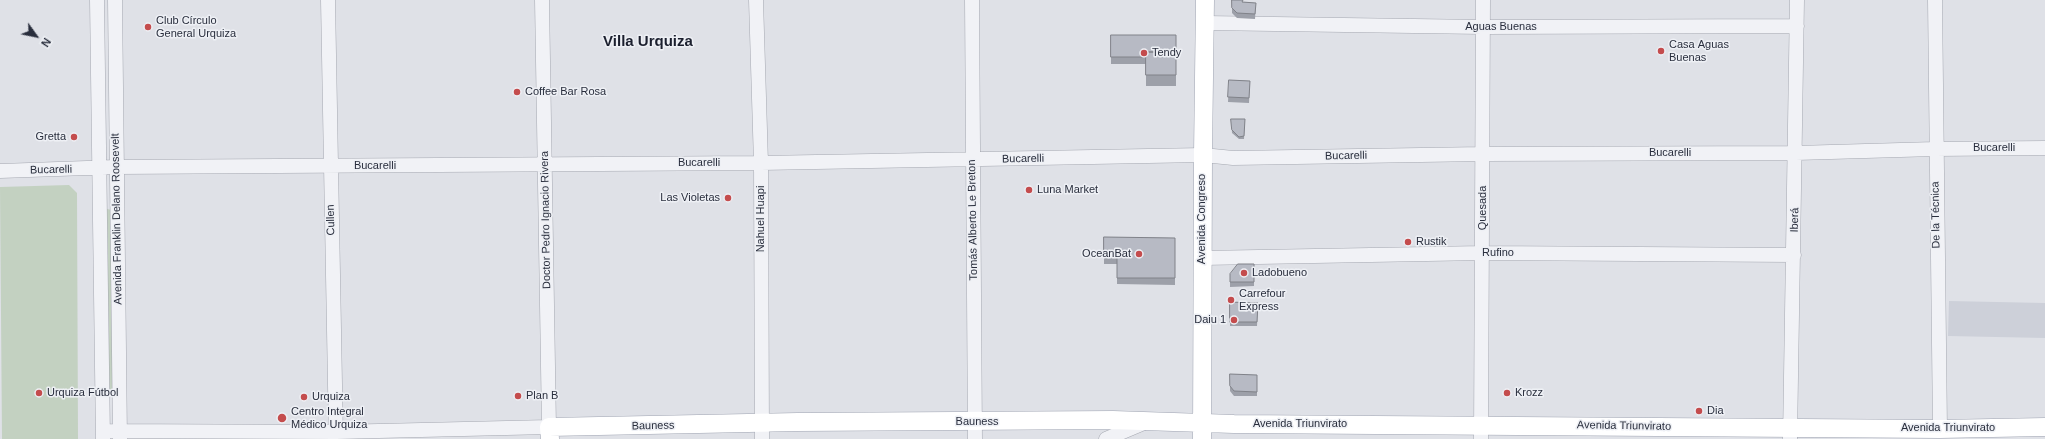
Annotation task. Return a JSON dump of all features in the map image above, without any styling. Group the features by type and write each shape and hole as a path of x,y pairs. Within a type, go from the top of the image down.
{"main road":[{"name":"Avenida Congreso","path":"1202,431 1202,155 1205,0"},
{"name":"Bauness","path":"549,433 975,430 1148,421 1202,431"},
{"name":"Avenida Triunvirato","path":"1202,431 1790,433 2045,427"}],"street":[{"name":"Avenida Franklin Delano Roosevelt","path":"97,0 103,435"},
{"name":"Avenida Franklin Delano Roosevelt","path":"115,0 120,435"},
{"name":"Cullen","path":"328,0 336,436"},
{"name":"Doctor Pedro Ignacio Rivera","path":"542,0 549,433"},
{"name":"Nahuel Huapi","path":"756,0 761,163 762,431"},
{"name":"Tomás Alberto Le Breton","path":"972,0 975,430"},
{"name":"Quesada","path":"1481,432 1483,0"},
{"name":"Iberá","path":"1790,433 1796,153 1797,0"},
{"name":"De la Técnica","path":"1935,0 1935,149 1940,429"},
{"name":"Aguas Buenas","path":"1205,23 1483,27 1797,26"},
{"name":"Bucarelli","path":"0,171 99,169 116,167 761,163 1202,155 1233,158 1483,154 1796,153 1935,149 2045,148"},
{"name":"Rufino","path":"1202,258 1483,253 1794,255"},
{"path":"1106,439 1148,421"},
{"name":"Bauness","path":"103,435 336,436 549,433"}],"shaded area":[{"path":"1949,301 2045,303 2045,338 1948,336"}],"green space":[{"path":"69,185 77,193 78,439 2,439 0,187"},
{"path":"107,209 112,210 114,392 108,392"}],"building":[{"path":"1232,0 1243,0 1242,2 1256,3 1255,14 1237,13 1232,8"},
{"path":"1111,35 1176,35 1176,52 1146,52 1146,57 1111,57"},
{"path":"1146,52 1176,52 1176,75 1146,75"},
{"path":"1229,80 1250,81 1249,98 1228,97"},
{"path":"1231,119 1245,119 1244,136 1239,137 1232,130"},
{"path":"1104,237 1175,238 1175,278 1117,278 1117,257 1104,257"},
{"name":"Ladobueno","path":"1238,264 1254,264 1254,282 1230,282 1230,274"},
{"path":"1230,302 1258,303 1257,322 1230,322"},
{"path":"1230,374 1257,375 1257,392 1234,391 1230,386"}],"place":[{"name":"Club Círculo General Urquiza","path":"148,27"},
{"name":"Casa Aguas Buenas","path":"1661,51"},
{"name":"Tendy","path":"1144,53"},
{"name":"Coffee Bar Rosa","path":"517,92"},
{"name":"Gretta","path":"74,137"},
{"name":"Luna Market","path":"1029,190"},
{"name":"Las Violetas","path":"728,198"},
{"name":"Rustik","path":"1408,242"},
{"name":"OceanBat","path":"1139,254"},
{"name":"Ladobueno","path":"1244,273"},
{"name":"Carrefour Express","path":"1231,300"},
{"name":"Daiu 1","path":"1234,320"},
{"name":"Urquiza Fútbol","path":"39,393"},
{"name":"Krozz","path":"1507,393"},
{"name":"Plan B","path":"518,396"},
{"name":"Urquiza","path":"304,397"},
{"name":"Dia","path":"1699,411"},
{"name":"Centro Integral Médico Urquiza","path":"282,418"}],"district":[{"name":"Villa Urquiza","path":"648,42"}]}
